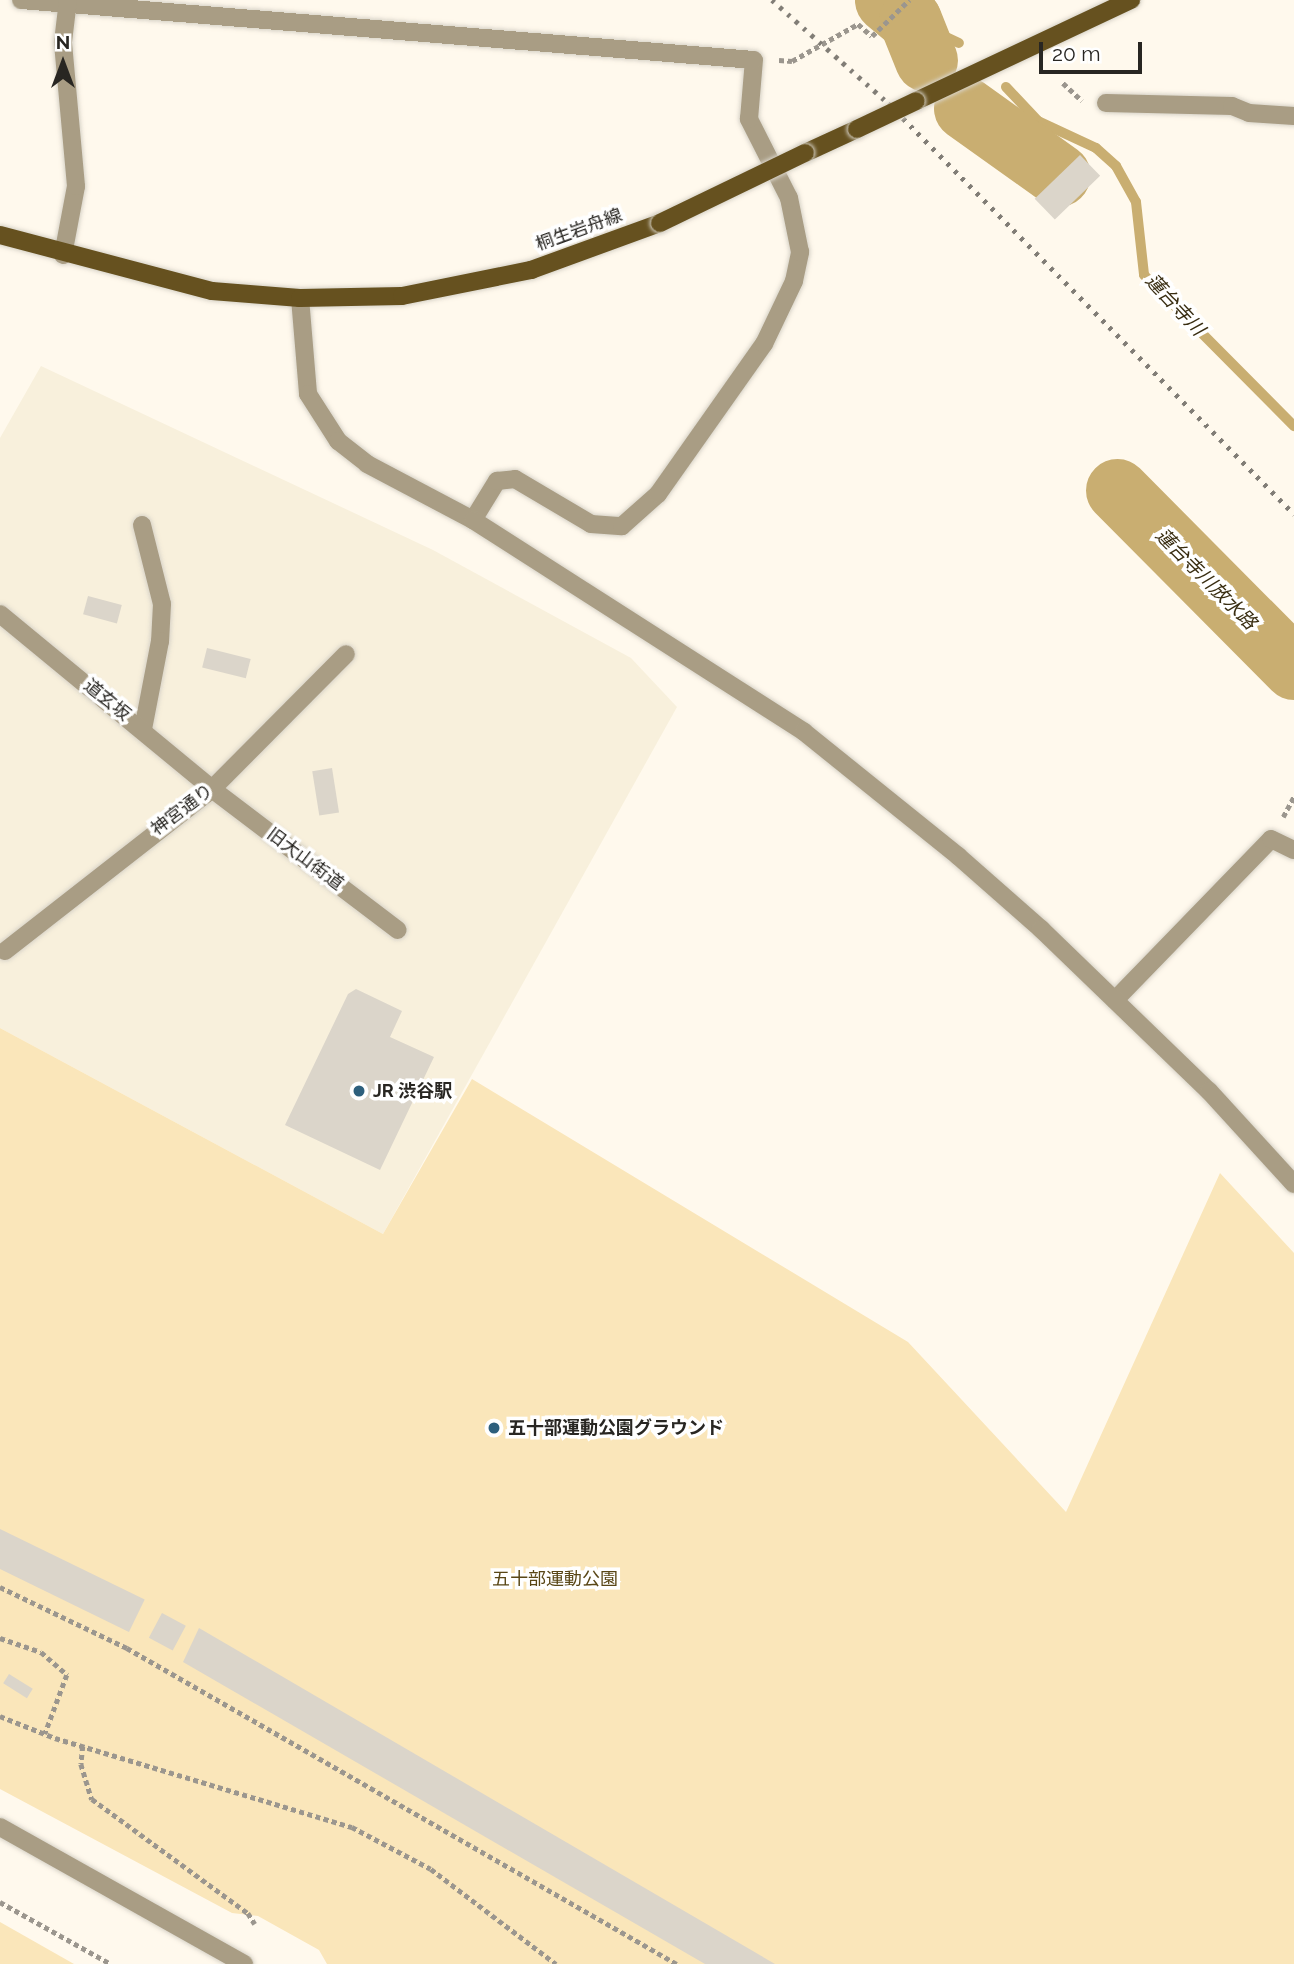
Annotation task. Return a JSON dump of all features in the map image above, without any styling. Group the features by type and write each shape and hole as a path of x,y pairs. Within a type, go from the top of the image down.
{"main road":[{"name":"桐生岩舟線","path":"0,235 63,255 212,291 300,298 402,296 465,285 531,270 660,223 1131,0"}],"street":[{"path":"21,0 754,60 749,120 789,198 800,252 794,281 764,344 658,494 622,526 591,524 515,479 497,481 473,520"},
{"path":"63,255 76,186 63,42 68,2"},
{"path":"1106,103 1232,106 1249,113 1294,116"},
{"path":"300,298 308,394 338,441 368,464 473,520 803,732 958,856 1115,1000 1209,1091 1294,1184"},
{"path":"142,525 162,604 160,641 143,729"},
{"name":"道玄坂","path":"0,614 143,729 212,789"},
{"name":"神宮通り","path":"5,951 212,789 345,654"},
{"name":"旧大山街道","path":"212,789 398,930"},
{"path":"1115,1000 1271,839 1294,850"},
{"path":"0,1827 244,1964"}],"path":[{"path":"754,60 792,61 858,24 872,36 909,0"},
{"path":"0,1587 127,1648 677,1964"},
{"path":"0,1638 41,1652 67,1675 45,1734"},
{"path":"0,1716 45,1734 320,1815 362,1832 431,1869 556,1964"},
{"path":"83,1746 80,1764 92,1799 248,1913 255,1924"},
{"path":"0,1902 111,1964"}],"shaded area":[{"path":"41,366 433,550 631,658 677,707 383,1234 0,1028 0,438"}],"green space":[{"name":"五十部運動公園","path":"0,1028 383,1234 472,1079 908,1342 1066,1512 1220,1173 1294,1253 1294,1964 327,1964 319,1950 258,1916 232,1913 0,1789"},
{"path":"0,1922 74,1964 0,1964"}],"building":[{"path":"1080,155 1100,176 1055,220 1035,199"},
{"path":"88,596 122,605 117,623 83,614"},
{"path":"207,648 251,659 246,678 202,667"},
{"path":"332,768 339,812 319,816 312,771"},
{"name":"JR 渋谷駅","path":"356,989 402,1011 390,1037 434,1057 380,1170 285,1125 348,994"},
{"path":"0,1529 145,1600 129,1632 0,1569"},
{"path":"162,1613 186,1626 173,1650 149,1638"},
{"path":"199,1628 775,1964 705,1964 183,1662"},
{"path":"9,1674 33,1689 27,1698 3,1683"}],"waterway":[{"name":"蓮台寺川","path":"886,0 910,20 926,60"},
{"name":"蓮台寺川","path":"910,20 959,43"},
{"name":"蓮台寺川","path":"1006,87 1038,121 1096,148 1116,166 1136,202 1144,275 1294,426"},
{"name":"蓮台寺川","path":"965,108 1059,175"},
{"name":"蓮台寺川放水路","path":"1117,490 1294,668"}],"railway":[{"path":"772,0 888,103 1294,514"}],"place":[{"name":"JR 渋谷駅","path":"359,1091"},
{"name":"五十部運動公園グラウンド","path":"494,1428"}]}
